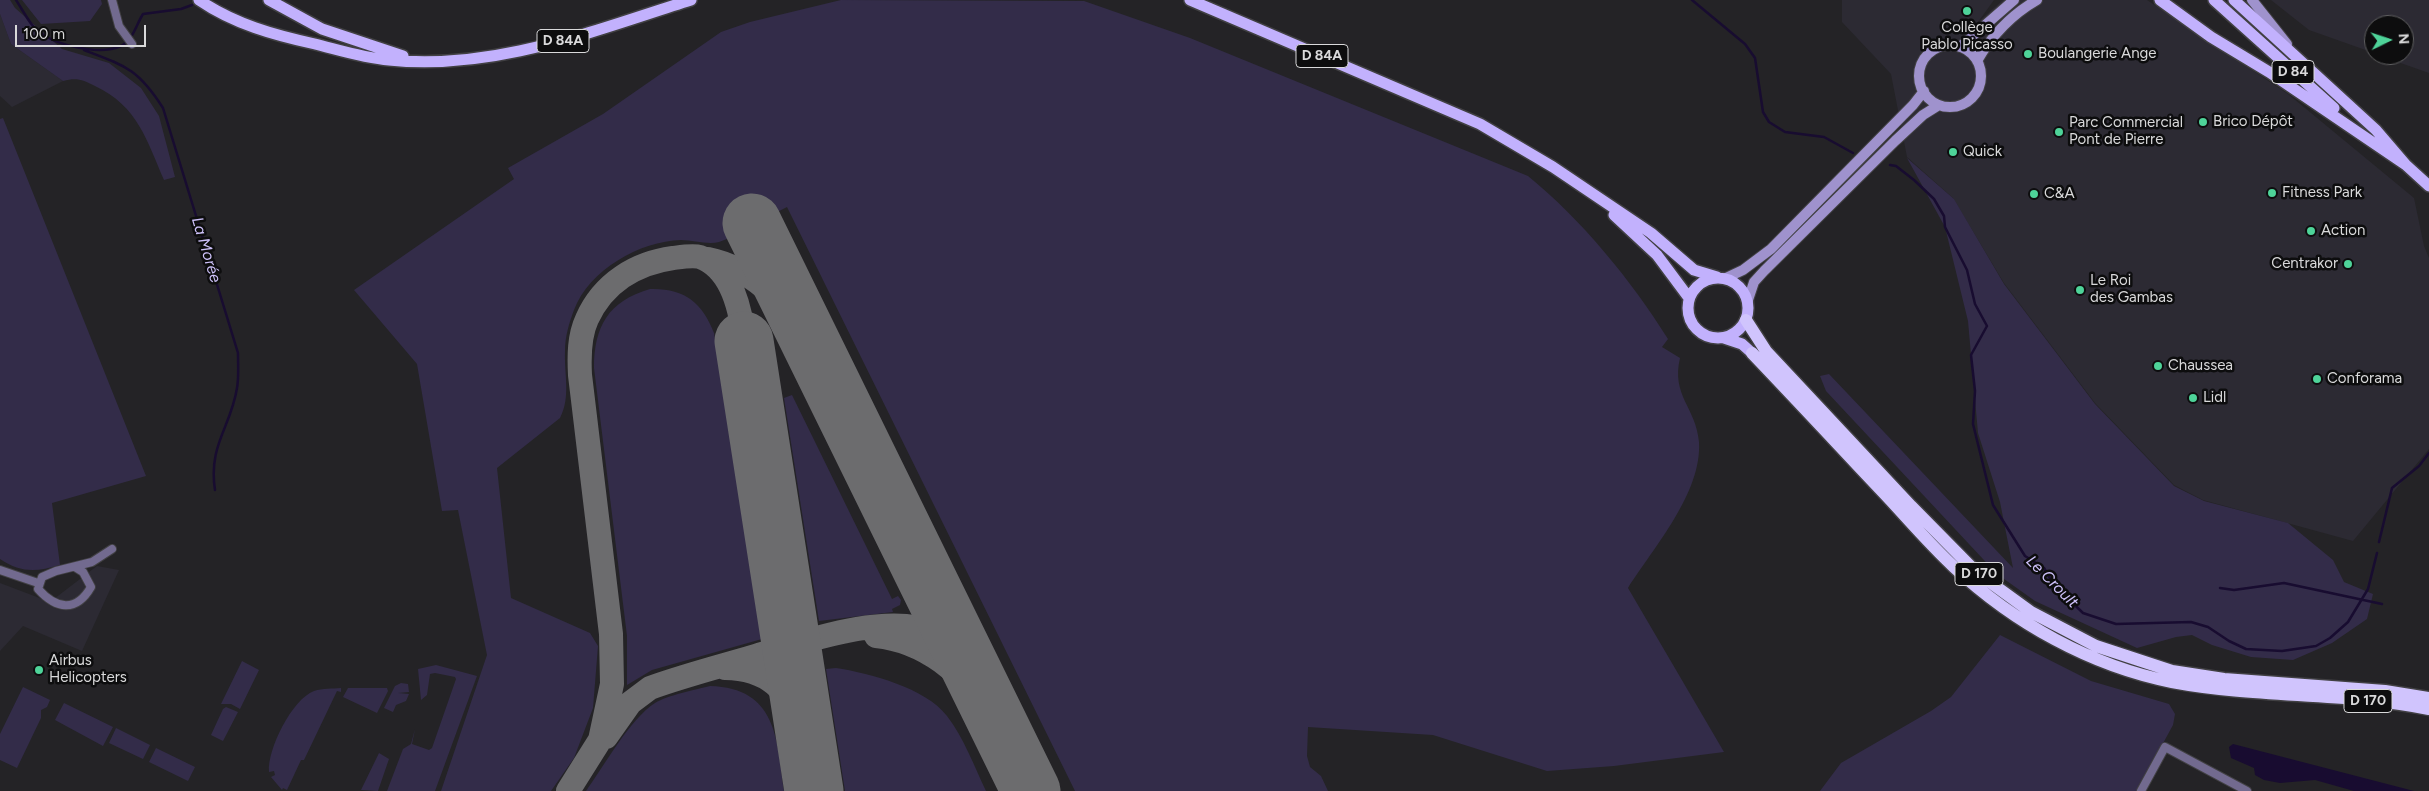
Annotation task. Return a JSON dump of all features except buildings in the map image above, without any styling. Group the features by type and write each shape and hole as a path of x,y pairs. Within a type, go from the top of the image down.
{"highway":[{"name":"D 170","path":"1746,320 1758,341 1775,362 1936,532 1976,572 2031,612 2096,646 2140,662 2187,674 2232,680 2385,691 2429,698"},
{"name":"D 170","path":"1752,353 1954,567 2001,606 2057,640 2110,664 2170,682 2240,691 2394,703 2429,710"}],"main road":[{"name":"D 84A","path":"199,0 238,22 294,40 387,60 432,61 471,60 526,51 691,0"},
{"name":"D 84A","path":"269,0 304,20 345,38 388,52 432,61"},
{"name":"D 84A","path":"1190,0 1480,124 1553,167 1651,233 1694,270 1721,278"},
{"path":"1960,47 2014,0"},
{"path":"1977,61 1990,40 2017,12 2037,0"},
{"path":"2160,0 2211,38 2269,72 2373,142"},
{"name":"D 84","path":"2214,0 2373,142 2406,165"},
{"name":"D 84","path":"2234,0 2376,130 2406,165 2429,186"},
{"path":"2252,0 2302,62"},
{"path":"1940,47 1960,47 1970,52 1977,61 1981,82 1974,96 1961,105 1954,107 1939,105 1930,100 1924,91 1920,78 1924,60 1940,47"},
{"path":"1924,91 1913,105 1771,249 1743,270 1700,283 1690,298 1688,307 1692,324 1706,336 1724,338 1734,335 1746,320 1748,300 1754,282 1895,141 1924,115 1939,105"},
{"name":"D 84A","path":"1591,194 1657,255 1690,298"},
{"path":"1721,278 1740,286 1748,300"},
{"name":"D 170","path":"1724,338 1742,344 1752,353"}],"street":[{"path":"112,0 119,26 132,44"},
{"path":"75,567 83,572 91,587 76,605 71,606 57,603 46,597 38,589 38,583 42,578 56,571 92,562 112,549"},
{"path":"0,570 38,583"},
{"path":"2141,791 2165,747 2248,791"}],"shaded area":[{"path":"0,0 10,0 15,8 62,49 109,63 141,88 159,116 175,177 164,180 139,126 122,104 110,94 76,79 63,81 11,44 0,14"},
{"path":"22,0 101,0 102,4 90,21 41,24"},
{"path":"841,0 1084,1 1190,38 1528,176 1548,193 1586,231 1622,273 1668,339 1662,347 1680,358 1679,382 1681,392 1694,419 1697,430 1699,442 1698,461 1693,481 1685,500 1663,537 1628,588 1724,752 1614,766 1547,771 1433,735 1308,727 1307,756 1310,767 1321,776 1328,791 1075,791 787,207 719,242 681,240 649,246 633,252 618,260 591,282 581,296 572,315 567,335 565,351 566,394 560,418 497,468 511,598 590,633 598,646 593,708 574,758 551,791 441,791 487,655 458,510 442,511 417,364 354,290 514,179 508,168 603,114 721,32 750,22"},
{"path":"1842,0 1994,0 1978,22 2003,0 2147,0 2288,94 2414,198 2424,246 2429,258 2429,449 2353,541 2203,500 2174,485 2095,403 2004,283 1953,198 1907,157 1891,74 1842,22"},
{"path":"2271,0 2429,0 2429,73 2406,65 2414,65 2414,15 2364,15 2364,49 2309,30"},
{"path":"0,14 11,44 63,81 12,107 0,96"},
{"path":"3,118 146,476 52,503 60,565 36,570 15,567 0,559 0,119"},
{"path":"1907,158 1954,199 2004,284 2095,404 2174,486 2204,501 2288,523 2333,560 2344,582 2373,594 2367,619 2332,643 2293,660 2251,657 2212,645 2192,635 2176,637 2137,648 2035,601 1997,574 1826,391 1820,376 1829,374 2013,568 2000,502 1978,433 1968,321 1945,227"},
{"path":"650,289 673,291 690,299 704,313 714,333 762,639 652,670 627,685 627,636 594,368 597,340 606,318 614,308 624,301"},
{"path":"792,395 892,599 898,596 901,600 900,605 892,609 893,612 819,621 784,398"},
{"path":"97,566 119,570 82,651 23,626 0,651 0,583 50,602"},
{"path":"2000,635 2091,681 2169,704 2175,714 2173,725 2137,791 1820,791 1841,763 1931,711 1951,697"},
{"path":"242,661 259,670 240,709 231,704 221,704"},
{"path":"436,665 477,676 435,791 387,791 403,749 411,744 415,729 412,744 429,750 432,748 456,679 455,677 435,673 430,674 427,695 421,700 418,669"},
{"path":"836,668 896,683 925,697 938,706 959,733 986,791 845,791 826,669"},
{"path":"401,683 408,684 409,692 398,693 409,694 406,701 396,705 393,712 384,708 395,686"},
{"path":"710,686 732,689 749,696 761,706 770,720 775,735 784,791 586,791 627,731 646,710 655,703 667,698"},
{"path":"23,687 50,700 47,707 41,710 41,718 17,768 0,760 0,734"},
{"path":"341,688 341,692 337,691 304,760 301,760 287,790 283,788 282,790 271,777 275,775 274,771 269,772 269,763 282,726 297,704 306,696 317,690"},
{"path":"348,688 387,688 388,691 377,713 343,697"},
{"path":"64,703 113,727 103,746 55,720"},
{"path":"226,707 238,712 223,741 211,735 223,709"},
{"path":"116,728 150,745 143,759 109,743"},
{"path":"2233,744 2414,791 2354,791 2315,780 2280,783 2264,780 2255,775 2254,768 2231,758 2229,747"},
{"path":"156,748 195,767 188,781 149,762"},
{"path":"379,753 389,759 378,791 361,790"}],"waterway":[{"name":"Le Croult","path":"16,0 33,26 50,39 75,47 100,50 121,46 129,40 143,14 181,9 192,5"},
{"name":"Le Croult","path":"1692,0 1745,44 1755,58 1763,112 1769,122 1785,132 1824,137 1853,153"},
{"name":"La Morée","path":"84,50 111,60 130,70 146,85 163,108 238,353 238,380 234,402 217,448 214,474 215,490"},
{"name":"Le Croult","path":"1890,165 1896,166 1934,199 1944,216 1945,227 1967,270 1975,304 1987,326 1971,355 1975,391 1973,424 1993,505 2025,556 2044,568 2054,585 2083,613 2116,624 2191,622 2208,627 2229,641 2246,649 2282,651 2316,646 2330,638 2348,622 2368,589 2377,553"},
{"path":"2379,542 2392,488 2419,466 2429,453"},
{"path":"2220,588 2234,590 2284,583 2382,604"}],"taxiway":[{"path":"568,791 600,740 612,684 611,634 580,375 580,346 584,326 602,295 622,277 634,270 659,261 697,256 711,263 728,281 737,304 744,341"},
{"path":"708,259 724,263 752,278 776,298 807,335"},
{"path":"606,737 630,703 650,688 818,637 869,627 915,627 935,633 945,639 968,664"},
{"path":"876,636 894,639 927,652 955,672 991,711"},
{"path":"725,668 754,672 775,684 790,702 804,727"}],"runway":[{"path":"752,223 1031,791"},
{"path":"744,341 814,791"}],"place":[{"name":"Collège Pablo Picasso","path":"1967,11"},
{"name":"Boulangerie Ange","path":"2028,54"},
{"name":"Brico Dépôt","path":"2203,122"},
{"name":"Parc Commercial Pont de Pierre","path":"2059,132"},
{"name":"Quick","path":"1953,152"},
{"name":"Fitness Park","path":"2272,193"},
{"name":"C&A","path":"2034,194"},
{"name":"Action","path":"2311,231"},
{"name":"Centrakor","path":"2348,264"},
{"name":"Le Roi des Gambas","path":"2080,290"},
{"name":"Chaussea","path":"2158,366"},
{"name":"Conforama","path":"2317,379"},
{"name":"Lidl","path":"2193,398"},
{"name":"Airbus Helicopters","path":"39,670"}]}
